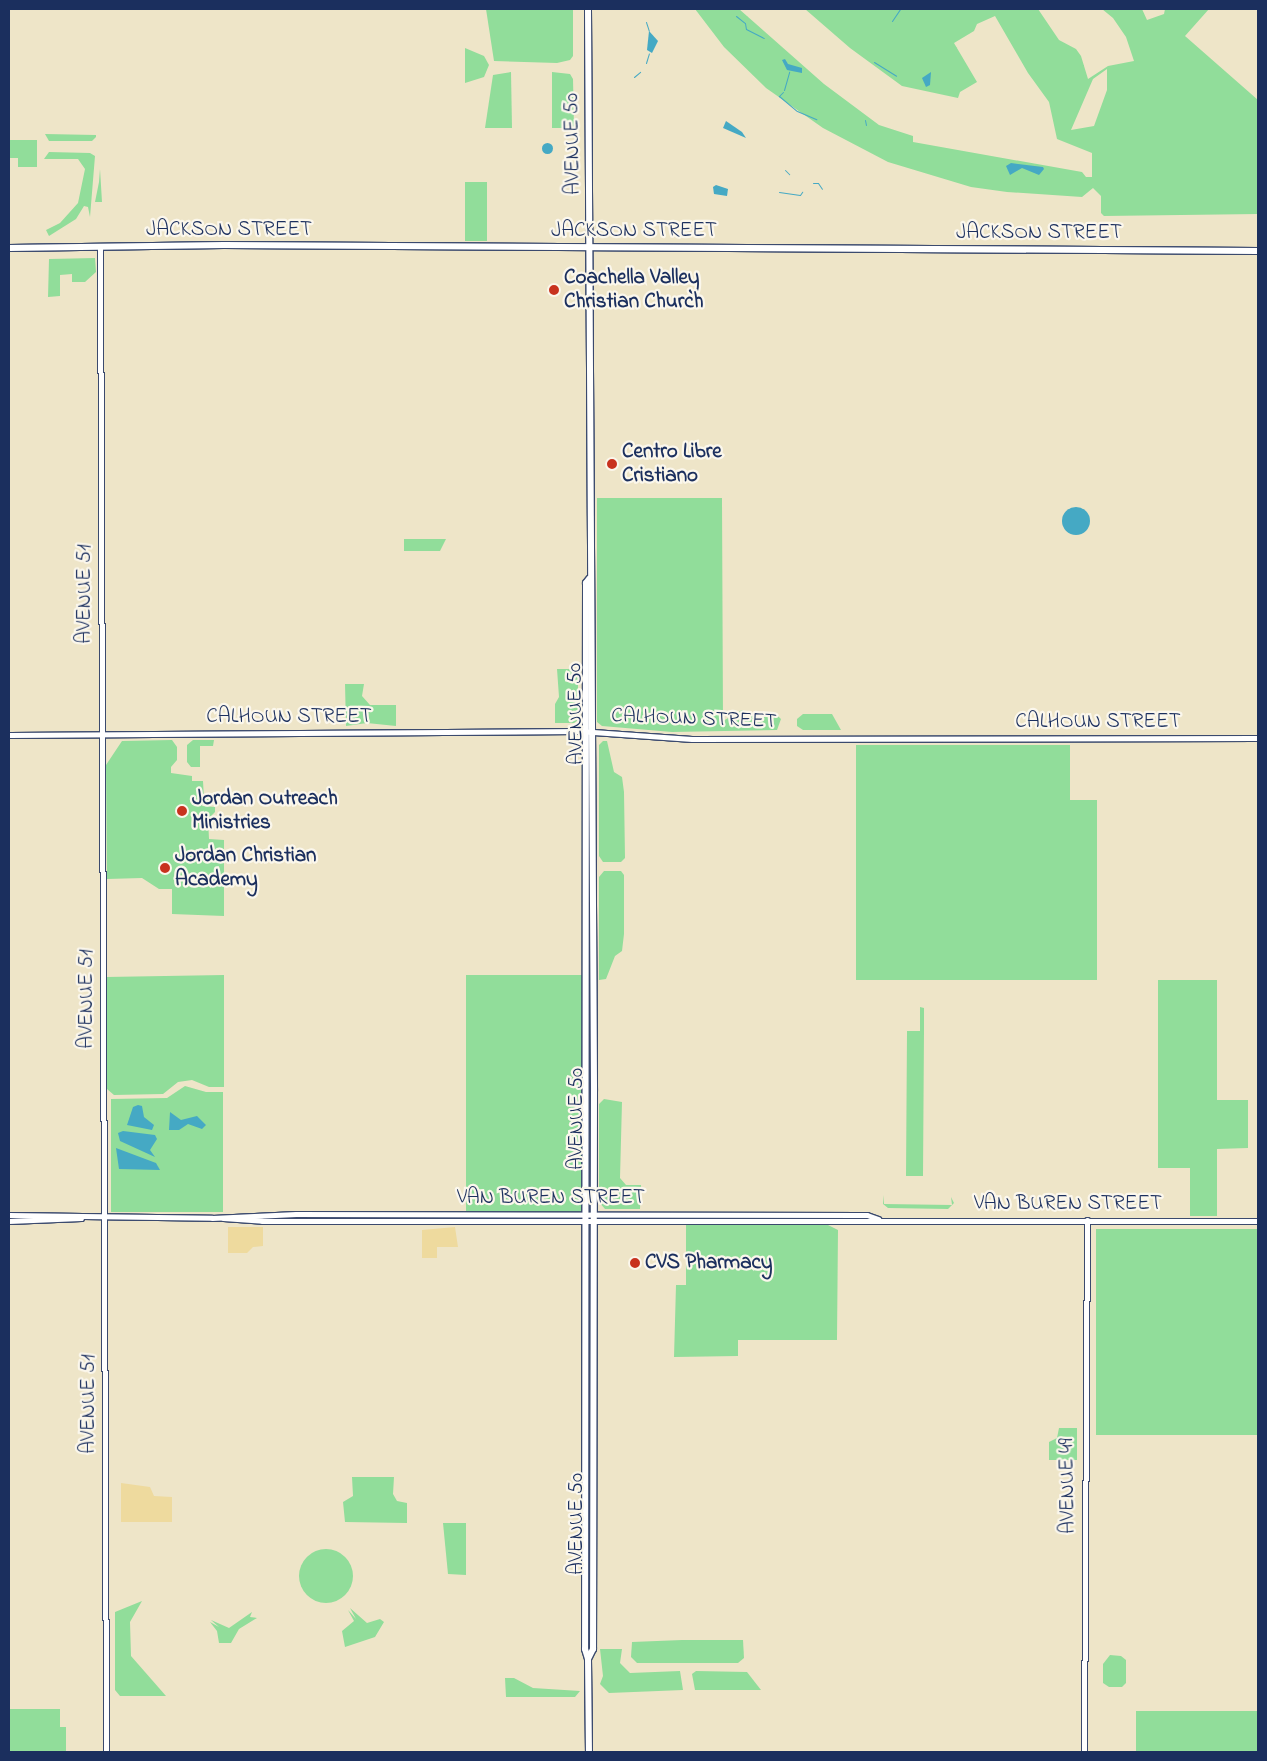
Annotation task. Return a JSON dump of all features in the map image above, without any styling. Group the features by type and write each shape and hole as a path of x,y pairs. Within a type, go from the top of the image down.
{"main road":[{"name":"AVENUE 50","path":"588,9 590,248 589,579 586,583 590,732 590,1218 594,1301 593,1650 588,1659"},
{"name":"JACKSON STREET","path":"9,248 100,246 1258,251"},
{"name":"AVENUE 50","path":"589,1752 588,1659 585,1650 585,1255 590,1218"},
{"path":"585,1255 588,1295 594,1301 588,1308 585,1354"}],"street":[{"name":"AVENUE 51","path":"100,246 106,1752"},
{"name":"CALHOUN STREET","path":"9,735 590,732 692,739 1258,738"},
{"name":"VAN BUREN STREET","path":"9,1215 82,1218 223,1218 308,1214 867,1222 878,1219 1258,1221"},
{"name":"VAN BUREN STREET","path":"9,1221 82,1218"},
{"name":"AVENUE 49","path":"1084,1752 1087,1220"}],"green space":[{"path":"486,9 573,9 573,56 570,60 557,63 494,61"},
{"path":"695,9 739,9 824,84 879,125 913,136 913,142 1082,172 1086,177 1092,177 1092,153 1057,139 1049,102 1028,73 995,16 977,24 974,31 954,43 977,82 960,92 958,98 902,86 850,48 805,9 1038,9 1059,40 1076,49 1081,56 1088,79 1108,66 1134,61 1126,37 1113,18 1102,9 1142,9 1147,20 1164,14 1165,9 1209,9 1185,36 1258,100 1258,214 1104,216 1101,213 1101,196 1093,188 1082,197 1007,192 971,187 888,162 823,128 766,88 724,47","holes":["1107,69 1107,90 1094,126 1071,130 1093,79"]},
{"path":"465,48 484,56 489,65 484,77 465,83"},
{"path":"511,72 512,128 485,128 493,75"},
{"path":"552,72 570,74 573,79 574,128 552,128"},
{"path":"45,134 96,135 96,137 92,141 49,141"},
{"path":"9,140 37,140 37,167 18,167 18,158 9,158"},
{"path":"49,152 90,153 95,156 90,217 88,207 84,206 76,219 49,236 46,230 60,223 78,203 85,169 78,159 44,159"},
{"path":"100,169 102,202 95,202 99,182"},
{"path":"465,182 487,182 487,241 465,241"},
{"path":"95,258 96,272 85,282 72,282 72,274 60,275 60,296 48,297 49,259"},
{"path":"597,498 722,498 723,721 742,710 751,716 776,714 781,719 777,730 672,732 602,726 597,722"},
{"path":"404,539 446,539 440,551 404,551"},
{"path":"557,669 578,669 578,720 574,723 555,723 555,704 559,697"},
{"path":"345,684 364,684 362,696 370,705 396,705 396,726 367,723 346,726"},
{"path":"803,714 832,714 841,730 803,730 797,726 797,719"},
{"path":"172,740 177,747 177,760 171,767 171,773 192,776 192,781 203,781 204,799 214,797 213,802 203,803 202,806 215,807 215,812 208,819 209,839 224,840 224,916 172,914 172,889 159,889 142,878 107,879 106,765 122,741"},
{"path":"193,740 214,740 213,746 200,746 200,767 191,767 187,762 187,745"},
{"path":"603,741 607,741 614,772 622,777 625,858 621,862 603,862 599,856 599,745"},
{"path":"856,745 1070,745 1070,800 1097,800 1097,980 856,980"},
{"path":"604,871 621,871 624,875 624,934 622,951 615,956 606,979 599,980 599,877"},
{"path":"224,975 224,1087 209,1087 192,1080 178,1082 163,1094 114,1095 107,1089 106,977"},
{"path":"466,975 584,975 584,1212 466,1212"},
{"path":"1158,980 1217,980 1217,1100 1248,1100 1248,1148 1217,1149 1217,1216 1190,1216 1190,1168 1158,1168"},
{"path":"920,1007 924,1008 923,1176 906,1176 907,1031 920,1031"},
{"path":"185,1086 206,1092 223,1092 223,1212 111,1212 111,1099 167,1098"},
{"path":"604,1099 622,1102 620,1178 626,1185 641,1185 640,1209 605,1209 599,1202 599,1104"},
{"path":"883,1195 884,1204 952,1205 948,1209 888,1208 883,1204"},
{"path":"686,1224 828,1225 838,1230 837,1340 738,1340 738,1356 674,1357 676,1285 686,1285"},
{"path":"1096,1229 1258,1229 1258,1435 1096,1435"},
{"path":"1059,1428 1077,1428 1077,1460 1049,1460 1049,1442 1057,1438"},
{"path":"352,1477 394,1477 393,1494 397,1501 407,1503 407,1523 345,1522 343,1502 353,1496"},
{"path":"443,1523 466,1523 466,1575 448,1574"},
{"path":"326,1549 336,1551 345,1557 351,1566 353,1576 351,1586 345,1595 336,1601 326,1603 316,1601 307,1595 301,1586 299,1576 301,1566 307,1557 316,1551"},
{"path":"142,1601 130,1622 131,1656 166,1696 120,1696 115,1690 115,1612"},
{"path":"350,1608 367,1623 380,1619 384,1622 375,1637 345,1647 342,1631 354,1621 348,1610 356,1619"},
{"path":"252,1612 250,1617 257,1618 239,1629 231,1643 219,1643 217,1631 210,1622 219,1627 211,1620 229,1628"},
{"path":"743,1640 744,1658 738,1663 637,1663 631,1657 632,1642"},
{"path":"600,1649 622,1649 620,1663 630,1673 680,1671 683,1690 609,1693 600,1684 603,1676"},
{"path":"1110,1655 1121,1656 1126,1660 1126,1683 1122,1687 1109,1687 1103,1683 1103,1664"},
{"path":"696,1671 747,1672 761,1690 695,1690 692,1674"},
{"path":"505,1678 514,1678 533,1688 580,1691 575,1697 506,1697"},
{"path":"9,1709 60,1709 60,1727 66,1727 66,1752 9,1752"},
{"path":"1136,1711 1258,1711 1258,1752 1136,1752"}],"sand":[{"path":"228,1227 263,1227 263,1246 253,1247 247,1253 228,1253"},
{"path":"455,1227 458,1247 437,1247 437,1258 422,1258 422,1230"},
{"path":"121,1483 150,1487 154,1496 172,1497 172,1522 121,1522"}],"water":[{"path":"649,31 658,41 652,53 647,50"},
{"path":"785,59 788,64 802,68 802,73 787,70 782,60"},
{"path":"931,72 930,85 926,87 922,78"},
{"path":"726,121 742,132 746,138 723,128"},
{"path":"547,142 553,148 547,154 541,148"},
{"path":"1011,163 1043,167 1044,169 1039,175 1022,168 1010,175 1006,166"},
{"path":"716,185 728,189 727,196 714,194 713,187"},
{"path":"1076,507 1086,511 1090,521 1086,531 1076,535 1066,531 1062,521 1066,511"},
{"path":"142,1106 144,1117 154,1125 152,1130 127,1125 133,1107"},
{"path":"170,1112 181,1120 197,1116 206,1125 202,1129 188,1124 179,1130 169,1130"},
{"path":"123,1131 155,1135 157,1139 150,1150 155,1157 120,1141 118,1133"},
{"path":"116,1148 156,1163 160,1170 119,1169"}],"waterway":[{"path":"892,21 900,9"},
{"path":"736,16 745,23 746,29 764,38"},
{"path":"646,22 649,31"},
{"path":"646,63 649,53"},
{"path":"874,62 896,76"},
{"path":"634,77 640,72"},
{"path":"784,90 789,72"},
{"path":"783,92 779,96 797,111 816,119"},
{"path":"865,120 866,125"},
{"path":"785,170 789,174"},
{"path":"813,183 818,183 822,189"},
{"path":"779,192 800,195 802,192"}],"place":[{"name":"Coachella Valley Christian Church","path":"554,290"},
{"name":"Centro Libre Cristiano","path":"612,464"},
{"name":"Jordan Outreach Ministries","path":"182,811"},
{"name":"Jordan Christian Academy","path":"165,868"},
{"name":"CVS Pharmacy","path":"635,1263"}]}
